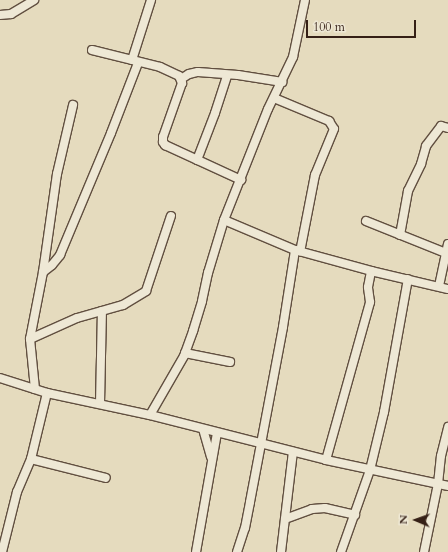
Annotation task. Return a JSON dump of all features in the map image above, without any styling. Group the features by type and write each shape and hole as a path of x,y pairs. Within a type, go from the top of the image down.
{"street":[{"path":"0,15 11,14 34,0"},
{"path":"43,272 52,266 60,255 114,126 135,62 151,0"},
{"path":"150,415 185,353 202,301 208,273 224,220 241,180 255,141 293,57 305,0"},
{"path":"92,50 170,70 181,80 182,83 163,142 165,145 241,180"},
{"path":"181,80 189,74 198,72 282,82"},
{"path":"197,160 215,113 227,75"},
{"path":"237,552 245,528 298,251 315,175 334,129 329,121 274,98"},
{"path":"35,389 30,339 43,272 57,174 73,105"},
{"path":"400,235 408,191 421,164 426,146 441,126 448,128"},
{"path":"30,339 77,318 123,304 146,291 171,216"},
{"path":"224,220 298,251 371,271 448,289"},
{"path":"366,221 446,253"},
{"path":"439,286 448,244"},
{"path":"326,460 370,302 368,287 371,271"},
{"path":"341,552 370,470 394,362 408,279"},
{"path":"100,404 102,311"},
{"path":"185,353 230,362"},
{"path":"0,378 47,393 150,415 326,460 448,486"},
{"path":"2,552 17,492 31,459 47,393"},
{"path":"424,552 438,484 441,456 448,427"},
{"path":"203,429 212,459"},
{"path":"196,552 217,433"},
{"path":"282,552 293,452"},
{"path":"31,459 106,478"},
{"path":"285,519 312,509 325,508 355,515"}]}
